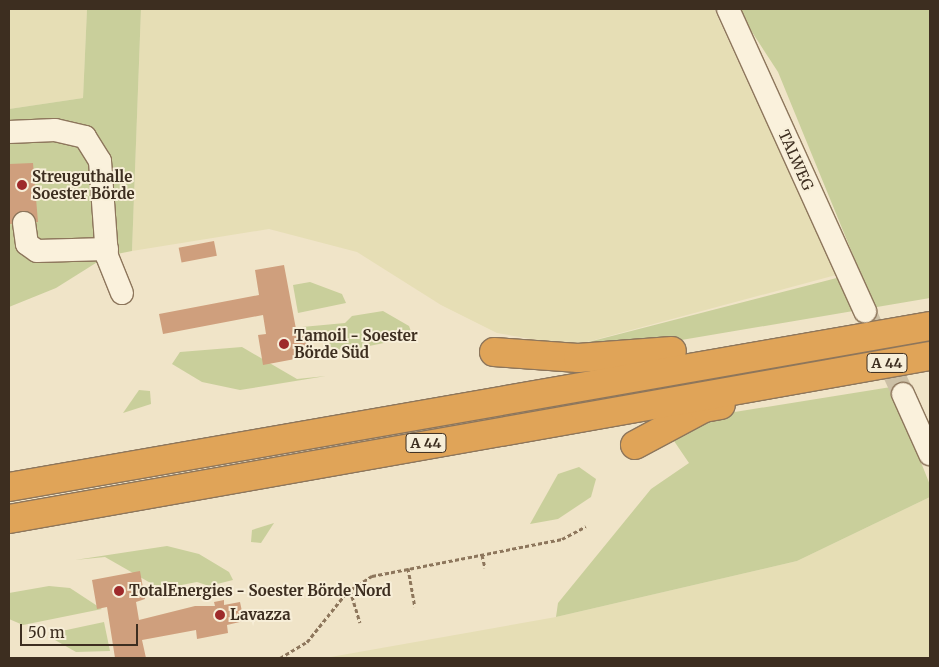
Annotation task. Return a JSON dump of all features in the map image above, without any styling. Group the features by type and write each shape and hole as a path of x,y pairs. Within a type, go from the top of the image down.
{"highway":[{"name":"A 44","path":"9,487 834,340 930,326"},
{"path":"494,352 578,358 651,354 784,335 834,340"},
{"name":"A 44","path":"9,519 844,369 930,356"},
{"path":"635,445 704,408 815,390 844,369"}],"street":[{"name":"TALWEG","path":"728,9 864,311"},
{"path":"9,132 55,130 84,137 100,161 107,249 122,293"},
{"path":"24,223 27,244 37,251 107,249"},
{"path":"903,394 930,454"}],"path":[{"path":"280,658 307,642 350,590 372,576 562,539 586,526"},
{"path":"482,555 485,568"},
{"path":"408,568 415,606"},
{"path":"350,590 360,622"}],"shaded area":[{"path":"9,9 87,9 83,98 9,109"},
{"path":"141,9 714,9 836,275 572,346 497,333 441,305 357,252 269,229 132,251"},
{"path":"930,497 930,658 325,658 556,617 797,561"}],"green space":[{"path":"87,9 141,9 132,251 107,256 56,288 9,307 9,109 83,98"},
{"path":"737,9 930,9 930,298 640,347 573,346 860,272 778,72"},
{"path":"310,282 342,294 346,303 298,313 293,285"},
{"path":"383,311 409,326 413,337 345,351 328,346 302,327 345,323 352,316"},
{"path":"242,347 297,379 326,376 240,390 202,382 172,364 180,352"},
{"path":"891,387 930,485 930,497 797,561 556,617 558,603 651,489 689,463 674,441 710,416"},
{"path":"139,390 150,391 151,404 123,413"},
{"path":"579,467 596,479 591,497 558,519 530,524 558,474"},
{"path":"274,523 261,543 251,542 252,530"},
{"path":"167,546 199,554 229,572 233,580 209,586 197,582 161,589 105,557 75,560"},
{"path":"49,586 70,588 102,609 23,625 9,619 9,593"},
{"path":"104,622 110,651 76,652 55,640 57,632"}],"building":[{"name":"Streuguthalle Soester Börde","path":"33,163 38,222 10,224 9,164"},
{"path":"214,241 217,256 182,263 179,248"},
{"path":"284,265 296,329 304,327 311,356 263,365 258,335 266,334 263,315 163,334 159,314 259,295 255,270"},
{"path":"140,571 145,599 136,602 139,620 195,606 215,606 214,602 224,600 224,605 240,602 244,621 227,625 228,633 197,639 196,630 142,640 146,658 115,658 107,607 97,609 92,580"}],"tunnel":[{"path":"865,311 903,394"}],"place":[{"name":"Streuguthalle Soester Börde","path":"22,185"},
{"name":"Tamoil - Soester Börde Süd","path":"284,344"},
{"name":"TotalEnergies - Soester Börde Nord","path":"119,591"},
{"name":"Lavazza","path":"220,615"}]}
